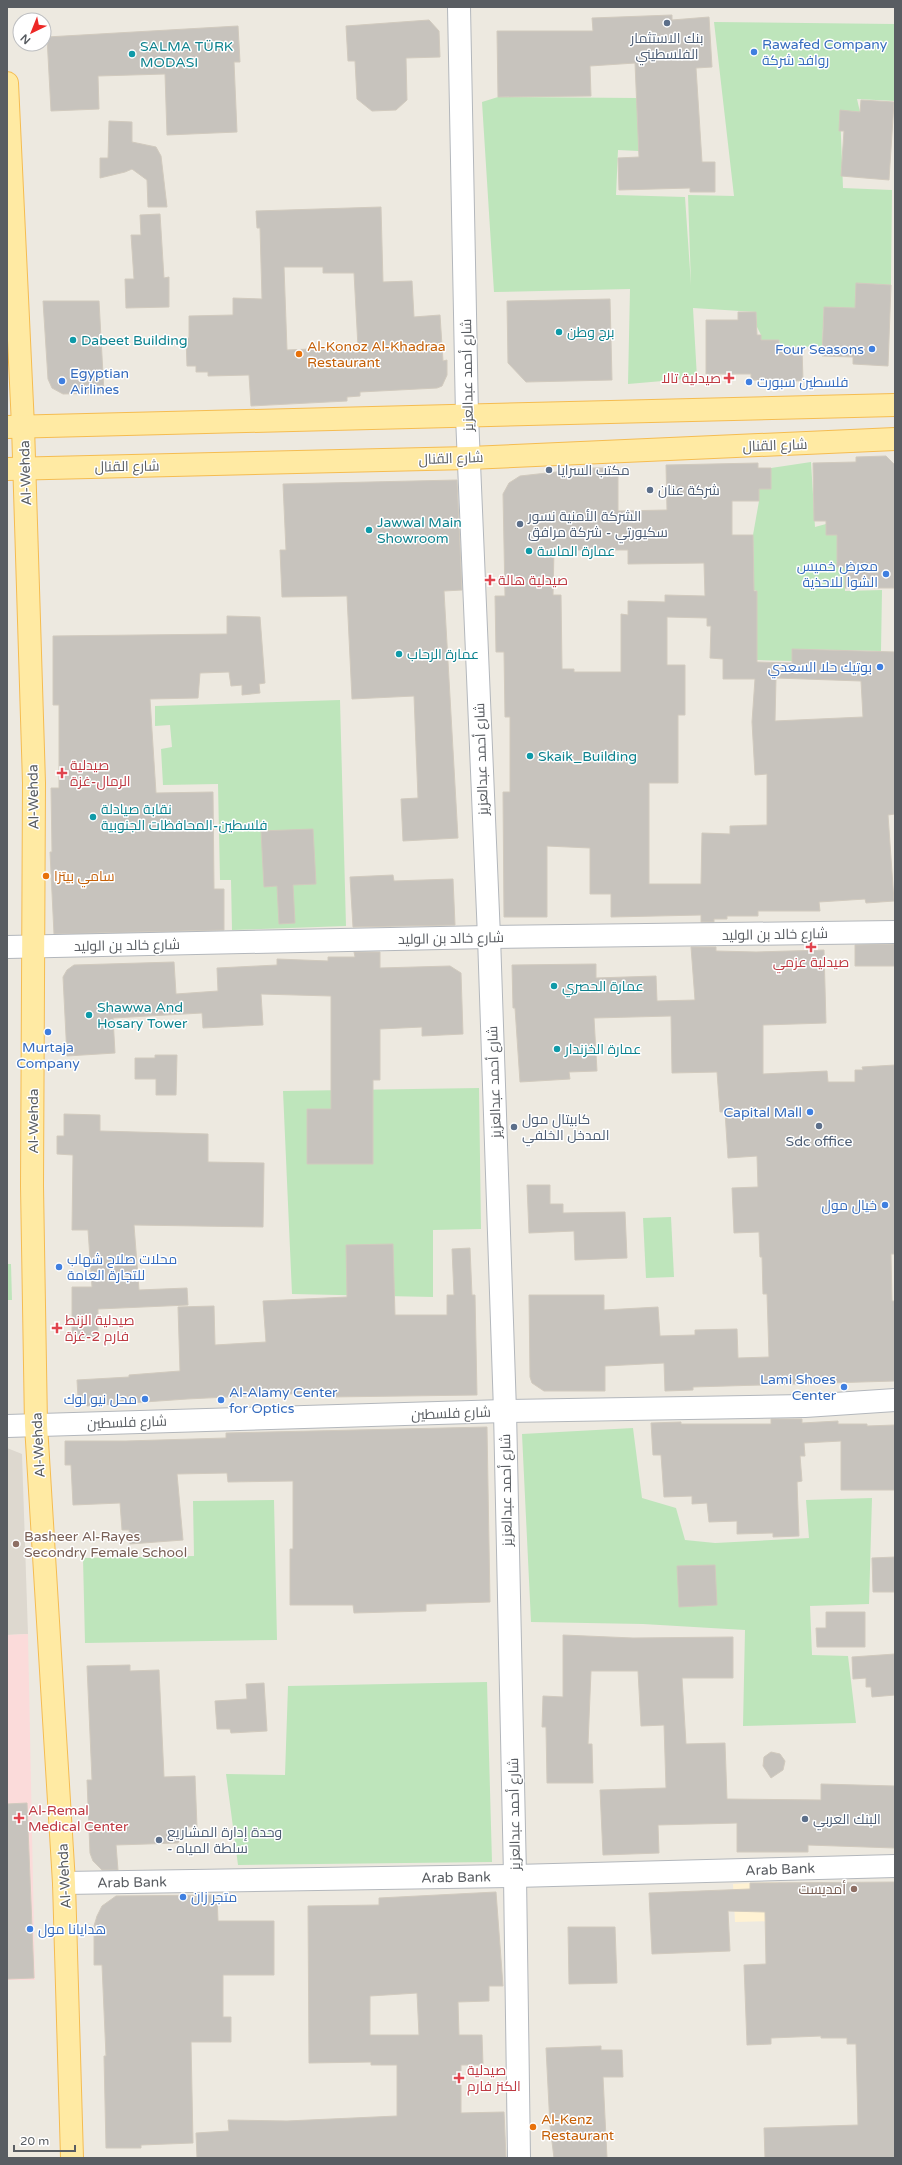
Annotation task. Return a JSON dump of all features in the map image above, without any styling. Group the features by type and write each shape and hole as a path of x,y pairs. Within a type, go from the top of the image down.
{"main road":[{"name":"Al-Wehda","path":"7,83 16,469 34,783 32,1186 36,1426 64,1883 72,2158"},
{"path":"15,426 895,405"},
{"name":"شارع القنال","path":"16,469 469,458 895,439"}],"street":[{"name":"شارع أحمد عبدالعزيز","path":"459,7 467,416 489,937 505,1411 515,1876 519,2158"},
{"name":"شارع خالد بن الوليد","path":"7,947 489,937 895,932"},
{"name":"شارع فلسطين","path":"7,1426 505,1411 805,1406 895,1400"},
{"name":"Arab Bank","path":"64,1883 515,1876 895,1866"}],"shaded area":[{"name":"Basheer Al-Rayes Secondry Female School","path":"7,1448 22,1454 28,1634 7,1635"},
{"name":"Al-Remal Medical Center","path":"28,1634 35,1980 7,1980 7,1635"},
{"path":"778,1882 780,1921 735,1922 733,1884"}],"green space":[{"path":"714,22 894,24 895,101 857,99 860,112 840,111 843,188 892,190 891,285 856,283 857,311 824,307 822,346 781,348 779,340 761,340 761,335 757,327 756,312 693,308 697,378 628,384 630,289 494,292 482,102 498,97 637,98 639,151 618,150 616,195 685,197 691,285 688,195 734,196"},
{"path":"811,462 815,527 826,524 837,535 837,567 845,567 845,591 882,590 881,651 792,649 792,661 757,660 757,591 754,590 753,535 759,501 759,489 771,489 771,468"},
{"path":"340,700 346,926 232,930 231,880 220,880 218,784 163,785 161,749 172,747 170,725 155,726 155,706"},
{"path":"479,1088 481,1229 433,1230 433,1297 292,1294 283,1091"},
{"path":"671,1217 674,1277 646,1278 643,1218"},
{"path":"7,1264 11,1264 12,1300 7,1300"},
{"path":"633,1428 642,1498 676,1508 685,1540 715,1543 809,1538 806,1500 872,1498 869,1604 810,1606 812,1655 848,1656 856,1723 743,1726 745,1630 643,1624 531,1622 522,1434"},
{"path":"274,1500 277,1640 85,1643 83,1558 194,1556 193,1501"},
{"path":"487,1682 492,1862 238,1865 226,1774 285,1775 288,1686"}],"building":[{"path":"672,15 672,20 709,17 712,67 696,68 702,162 715,162 715,192 690,192 690,188 619,190 618,158 639,157 635,63 590,66 591,96 498,97 497,31 593,31 592,18"},
{"path":"429,20 439,31 440,57 406,58 407,100 396,110 372,111 357,99 355,61 348,61 346,26"},
{"path":"238,26 240,62 234,62 237,132 167,135 165,74 98,76 99,109 51,111 48,52 52,52 52,37"},
{"path":"861,100 894,102 889,180 841,176 844,131 839,131 840,110 860,112"},
{"path":"109,121 132,122 132,142 156,147 161,156 167,207 148,207 147,180 132,169 100,178 100,158 108,158"},
{"path":"381,207 383,282 412,281 414,317 440,315 443,361 447,360 447,375 442,386 437,388 360,392 360,396 347,397 347,401 251,406 249,375 208,376 208,372 196,372 196,366 187,366 186,338 189,338 189,316 233,315 233,298 262,299 260,228 257,228 256,211","holes":["284,267 323,267 323,273 354,273 358,347 287,350"]},
{"path":"160,214 164,278 169,277 169,307 126,308 125,279 134,279 131,235 141,235 140,215"},
{"path":"856,283 891,285 888,366 853,364 853,357 822,356 824,307 855,308"},
{"name":"برج وطن","path":"610,299 612,380 526,382 508,363 507,301"},
{"name":"Dabeet Building","path":"43,301 99,301 104,393 63,394 52,388 48,379"},
{"path":"738,312 756,312 757,335 761,335 761,340 779,340 779,348 802,348 803,381 751,380 751,374 706,374 706,320 738,320"},
{"path":"886,456 895,465 894,588 845,588 845,567 837,567 837,535 826,535 826,521 814,521 813,463 856,462 856,457"},
{"path":"758,463 758,468 771,468 771,489 759,489 759,501 732,501 732,535 753,535 754,591 757,591 757,662 792,663 792,649 895,652 895,814 888,815 894,901 866,903 865,899 819,902 820,911 758,911 758,916 727,916 727,919 714,919 714,922 701,922 701,915 611,917 611,894 590,894 590,848 547,846 547,917 504,917 503,792 510,792 510,717 505,717 504,652 496,652 495,596 505,596 503,494 509,483 520,476 574,470 574,468 618,468 618,511 667,510 666,465","holes":["554,550 628,550 628,564 704,563 705,596 665,595 665,602 628,601 628,615 621,614 621,672 574,672 574,669 562,669 561,595 553,595","667,617 707,618 707,626 711,626 710,658 723,659 723,679 755,679 752,722 755,775 767,774 767,825 730,826 730,834 702,833 701,884 649,884 649,783 678,783 678,715 685,715 685,665 667,665","776,678 861,681 863,717 775,721"]},
{"path":"457,480 462,590 444,591 458,838 403,841 401,799 418,798 414,696 352,699 347,596 282,597 280,550 286,550 283,484"},
{"path":"227,616 260,617 265,683 259,684 260,693 242,695 242,685 231,686 229,672 200,673 198,698 150,699 156,793 213,792 214,889 224,889 224,930 54,934 50,852 52,852 51,788 59,788 59,705 53,705 53,636 227,634"},
{"path":"313,829 316,884 293,885 295,923 279,924 277,886 264,887 261,831"},
{"path":"393,875 394,881 453,879 455,925 353,927 350,877"},
{"path":"895,944 895,966 855,966 855,945"},
{"path":"691,947 716,947 716,951 756,952 824,950 826,1023 763,1025 763,1074 827,1071 828,1082 855,1082 855,1070 863,1070 862,1067 895,1065 895,1254 891,1254 892,1301 895,1301 895,1381 693,1387 693,1390 665,1391 664,1363 605,1366 605,1391 544,1391 532,1383 530,1377 529,1295 604,1295 604,1310 658,1307 660,1336 695,1335 695,1330 737,1329 738,1358 769,1357 767,1294 763,1294 762,1257 760,1257 759,1232 734,1233 732,1188 758,1187 757,1156 728,1158 725,1112 720,1112 717,1072 672,1073 671,1016 594,1018 597,1071 569,1072 570,1079 520,1082 515,1008 513,1008 512,965 596,964 596,978 656,976 657,1001 695,1000"},
{"path":"354,952 380,952 380,968 450,966 461,973 463,1034 422,1036 422,1027 380,1029 380,1080 373,1080 373,1164 307,1164 307,1109 331,1109 331,996 261,994 263,1025 203,1028 202,1013 113,1018 115,1053 67,1056 63,977 67,970 74,965 174,962 176,994 218,991 217,968 277,965 277,959 328,961 328,957 355,957"},
{"path":"155,1055 177,1055 176,1095 156,1095 156,1079 135,1079 135,1058 155,1058"},
{"path":"64,1114 100,1115 100,1131 208,1134 208,1162 264,1163 263,1227 134,1225 139,1290 187,1288 188,1305 98,1309 98,1338 72,1338 72,1287 92,1287 88,1230 72,1230 73,1155 57,1154 57,1136 64,1136"},
{"path":"527,1185 550,1185 550,1204 563,1204 563,1213 625,1212 627,1258 575,1260 574,1231 529,1233"},
{"path":"393,1244 395,1315 447,1315 447,1295 454,1295 452,1249 470,1248 472,1295 475,1295 477,1395 329,1397 329,1392 187,1399 87,1406 78,1398 77,1380 129,1377 129,1375 180,1371 178,1307 214,1306 215,1345 266,1342 263,1301 347,1297 346,1245"},
{"path":"771,1419 802,1419 802,1423 838,1421 838,1424 867,1424 867,1426 895,1425 895,1490 841,1490 841,1441 804,1443 805,1456 800,1456 802,1481 797,1482 799,1536 773,1537 773,1533 737,1534 737,1521 709,1522 707,1503 692,1504 692,1496 664,1497 661,1455 653,1455 651,1423 681,1422 681,1424 771,1424"},
{"path":"487,1427 490,1602 426,1604 426,1611 354,1613 353,1605 290,1605 290,1549 293,1549 293,1481 228,1482 227,1473 177,1474 183,1540 130,1544 129,1530 122,1530 120,1503 73,1505 71,1465 65,1465 65,1441 226,1438 226,1433"},
{"path":"895,1557 895,1592 873,1592 872,1558"},
{"path":"715,1565 717,1605 679,1607 677,1566"},
{"path":"826,1612 865,1612 865,1647 817,1647 816,1628 826,1628"},
{"path":"563,1635 633,1638 733,1637 733,1678 682,1678 686,1744 725,1743 727,1799 821,1800 821,1784 895,1786 895,1848 808,1845 808,1852 737,1852 737,1823 658,1825 659,1853 603,1855 600,1790 666,1788 664,1725 641,1726 638,1671 591,1671 588,1744 592,1744 593,1783 547,1783 546,1727 542,1727 543,1696 563,1697"},
{"path":"895,1654 895,1695 872,1697 871,1687 866,1687 866,1678 853,1679 852,1657"},
{"path":"130,1665 130,1671 159,1670 164,1777 195,1776 197,1827 188,1827 178,1843 116,1845 118,1870 102,1870 93,1861 90,1853 87,1780 92,1780 87,1666"},
{"path":"264,1683 267,1731 231,1733 230,1729 217,1729 215,1701 247,1699 246,1684"},
{"path":"771,1752 780,1754 785,1761 783,1770 771,1778 763,1766 764,1757"},
{"path":"27,1803 34,1978 7,1979 7,1804"},
{"path":"895,1882 895,2158 765,2158 764,2128 858,2125 856,2044 847,2044 847,2038 821,2038 821,2036 771,2038 771,2044 747,2045 744,1965 766,1964 765,1912 728,1911 730,1951 652,1954 649,1893 750,1889 750,1883"},
{"path":"496,1892 503,1986 489,1986 489,2001 458,2002 459,2035 482,2035 483,2065 461,2065 461,2113 504,2112 506,2158 197,2158 196,2133 229,2131 228,2120 287,2121 397,2116 397,2065 371,2065 371,2062 309,2063 308,1906 379,1905 379,1898","holes":["417,1993 419,2035 370,2035 370,1996"]},
{"path":"217,1895 218,1921 274,1921 274,1975 223,1975 223,2017 231,2017 231,2042 191,2042 193,2143 141,2145 141,2148 106,2148 104,2056 106,2056 102,1965 94,1965 94,1926 97,1916 102,1906 116,1896"},
{"path":"568,1927 615,1927 617,1983 569,1984"},
{"path":"601,2046 601,2050 622,2050 623,2077 603,2077 607,2158 554,2158 550,2126 546,2048"}],"place":[{"name":"بنك الاستثمار الفلسطيني","path":"667,23"},
{"name":"Rawafed Company روافد شركة","path":"754,52"},
{"name":"SALMA TÜRK MODASI","path":"132,54"},
{"name":"برج وطن","path":"559,332"},
{"name":"Dabeet Building","path":"73,340"},
{"name":"Four Seasons","path":"872,349"},
{"name":"Al-Konoz Al-Khadraa Restaurant","path":"299,354"},
{"name":"صيدلية تالا","path":"729,378"},
{"name":"Egyptian Airlines","path":"62,381"},
{"name":"فلسطين سبورت","path":"749,382"},
{"name":"مكتب السرايا","path":"549,470"},
{"name":"شركة عنان","path":"650,490"},
{"name":"الشركة الأمنية نسور سكيورتي - شركة مرافق","path":"520,524"},
{"name":"Jawwal Main Showroom","path":"369,530"},
{"name":"عمارة الماسة","path":"529,551"},
{"name":"معرض خميس الشوا للاحذية","path":"886,574"},
{"name":"صيدلية هالة","path":"490,580"},
{"name":"عمارة الرحاب","path":"399,654"},
{"name":"بوتيك حلا السعدي","path":"880,667"},
{"name":"Skaik_Building","path":"530,756"},
{"name":"صيدلية الرمال-غزة","path":"62,773"},
{"name":"نقابة صيادلة فلسطين-المحافظات الجنوبية","path":"93,817"},
{"name":"سامي بيتزا","path":"46,876"},
{"name":"صيدلية عزمي","path":"811,947"},
{"name":"عمارة الحصري","path":"554,986"},
{"name":"Shawwa And Hosary Tower","path":"89,1015"},
{"name":"Murtaja Company","path":"48,1032"},
{"name":"عمارة الخزندار","path":"557,1049"},
{"name":"Capital Mall","path":"810,1112"},
{"name":"Sdc office","path":"819,1126"},
{"name":"كابيتال مول المدخل الخلفي","path":"514,1127"},
{"name":"خيال مول","path":"885,1205"},
{"name":"محلات صلاح شهاب للتجارة العامة","path":"59,1267"},
{"name":"صيدلية الزنط فارم 2-غزة","path":"57,1328"},
{"name":"Lami Shoes Center","path":"844,1387"},
{"name":"محل نيو لوك","path":"145,1399"},
{"name":"Al-Alamy Center for Optics","path":"221,1400"},
{"name":"Basheer Al-Rayes Secondry Female School","path":"16,1544"},
{"name":"Al-Remal Medical Center","path":"19,1818"},
{"name":"البنك العربي","path":"805,1819"},
{"name":"وحدة إدارة المشاريع - سلطة المياه","path":"159,1840"},
{"name":"أمديست","path":"854,1889"},
{"name":"متجر زان","path":"183,1897"},
{"name":"هدايانا مول","path":"30,1929"},
{"name":"صيدلية الكنز فارم","path":"459,2078"},
{"name":"Al-Kenz Restaurant","path":"533,2127"}]}
